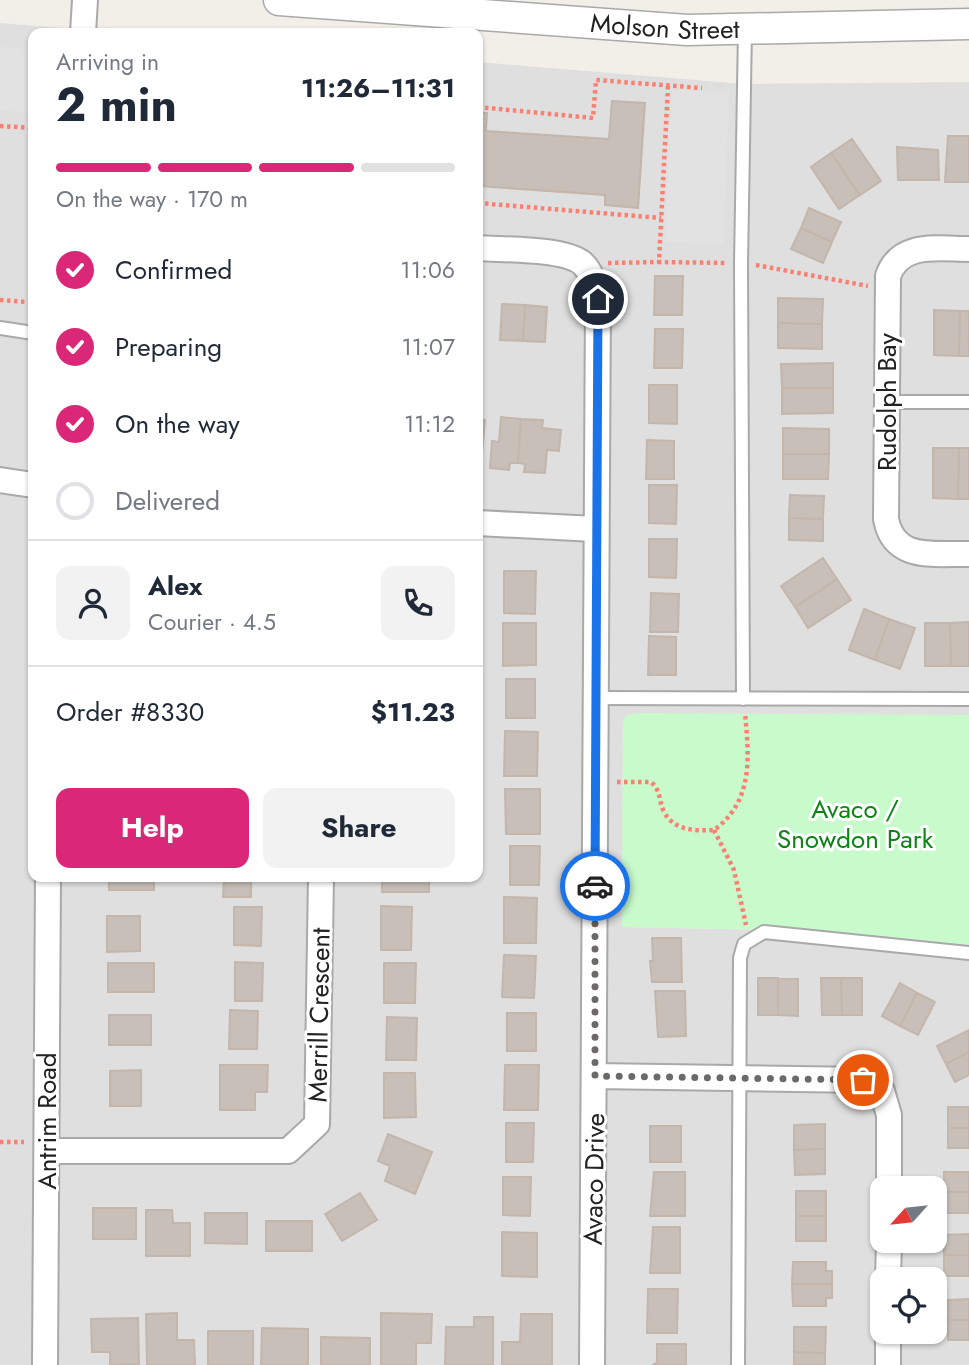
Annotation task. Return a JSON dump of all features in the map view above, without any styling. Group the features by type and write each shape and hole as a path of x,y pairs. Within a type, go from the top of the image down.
{"street":[{"path":"83,28 85,0"},
{"name":"Molson Street","path":"279,0 687,30 969,24"},
{"path":"483,248 561,255 582,263"},
{"name":"Rudolph Bay","path":"969,250 911,251 891,268 887,289 886,519 896,543 911,552 969,554"},
{"name":"Avaco Drive","path":"582,263 593,280 598,299 592,1365"},
{"path":"0,480 28,484"},
{"path":"483,523 595,529"},
{"name":"Antrim Road","path":"45,1365 48,882"},
{"name":"Merrill Crescent","path":"47,1151 288,1151 317,1124 321,882"},
{"path":"595,1076 863,1080 882,1091 889,1115 889,1176"},
{"path":"888,1344 888,1365"}],"lane":[{"path":"743,699 741,264 745,29"},
{"path":"0,328 28,332"},
{"path":"887,402 969,402"},
{"path":"595,698 969,699"},
{"path":"738,1365 740,958 749,939 764,932 969,953"}],"path":[{"path":"483,107 593,118 596,80 702,88"},
{"path":"659,262 668,86"},
{"path":"0,126 28,128"},
{"path":"483,202 661,218"},
{"path":"582,263 733,263"},
{"path":"751,265 887,289"},
{"path":"0,299 26,302"},
{"path":"595,781 651,782 658,788 663,811 672,821 686,830 714,830 735,811 746,780 748,758 743,699"},
{"path":"714,830 740,890 749,939"}],"shaded area":[{"path":"0,23 61,28 28,28 28,882 483,882 483,62 744,84 969,82 969,715 627,715 623,721 622,927 825,931 969,945 969,1365 0,1365"},
{"path":"0,47 28,49 28,113 0,110"},
{"path":"672,90 729,93 723,244 665,242"}],"green space":[{"name":"Avaco / Snowdon Park","path":"627,715 969,715 969,945 825,931 622,927 623,720"}],"building":[{"path":"612,101 645,103 638,208 605,205 605,195 483,186 483,113 487,113 486,131 609,139"},
{"path":"948,136 969,136 969,182 945,182"},
{"path":"852,139 881,181 860,195 831,153"},
{"path":"897,147 938,150 939,180 898,180"},
{"path":"831,153 860,195 839,209 811,167"},
{"path":"809,208 841,222 832,242 801,228"},
{"path":"801,228 832,242 823,263 791,249"},
{"path":"655,276 683,276 682,315 654,315"},
{"path":"778,298 823,299 822,324 778,323"},
{"path":"502,304 525,305 523,341 500,340"},
{"path":"525,305 547,307 545,342 523,341"},
{"path":"934,310 960,311 959,356 934,355"},
{"path":"960,311 969,311 969,356 959,356"},
{"path":"778,323 822,324 822,349 778,348"},
{"path":"655,329 683,329 682,368 654,368"},
{"path":"833,363 833,388 782,388 781,364"},
{"path":"649,385 677,385 677,424 649,423"},
{"path":"782,388 833,388 833,413 782,414"},
{"path":"501,417 521,419 518,463 510,463 509,470 490,468 492,441 499,442"},
{"path":"521,419 543,420 542,428 561,430 559,451 547,450 545,473 524,472 525,464 518,463"},
{"path":"783,428 829,429 829,454 783,454"},
{"path":"647,440 674,441 674,479 646,479"},
{"path":"933,448 959,448 958,499 933,498"},
{"path":"959,448 969,448 969,499 958,499"},
{"path":"783,454 829,454 828,479 783,479"},
{"path":"649,485 677,485 676,524 649,523"},
{"path":"790,495 824,496 823,519 789,518"},
{"path":"789,518 823,519 823,541 789,540"},
{"path":"649,539 677,539 676,578 649,577"},
{"path":"823,558 837,579 795,607 781,586"},
{"path":"504,571 536,571 535,614 504,613"},
{"path":"837,579 851,600 808,628 795,607"},
{"path":"651,593 679,594 678,632 650,632"},
{"path":"864,609 889,619 875,660 849,650"},
{"path":"889,619 915,628 900,669 875,660"},
{"path":"969,622 969,666 951,666 950,623"},
{"path":"503,623 536,623 536,665 503,666"},
{"path":"925,623 950,623 951,666 925,666"},
{"path":"649,636 676,637 676,675 648,675"},
{"path":"506,679 535,679 535,718 506,718"},
{"path":"505,731 538,732 537,776 504,776"},
{"path":"505,789 540,789 540,834 506,834"},
{"path":"510,846 540,846 539,885 510,885"},
{"path":"109,882 154,882 154,890 109,890"},
{"path":"224,882 251,882 251,897 223,897"},
{"path":"382,882 429,882 429,892 382,892"},
{"path":"504,897 537,898 536,943 504,943"},
{"path":"381,906 412,907 411,950 381,950"},
{"path":"234,907 262,907 261,946 234,945"},
{"path":"107,916 140,916 140,951 107,952"},
{"path":"652,938 681,938 682,982 652,982"},
{"path":"504,955 536,956 534,998 502,997"},
{"path":"235,962 263,963 262,1001 235,1001"},
{"path":"108,963 154,963 154,992 108,992"},
{"path":"384,963 416,963 415,1003 384,1003"},
{"path":"758,978 778,978 778,1015 758,1015"},
{"path":"778,978 798,979 798,1016 778,1015"},
{"path":"821,978 841,978 842,1015 822,1015"},
{"path":"841,978 862,978 862,1015 842,1015"},
{"path":"900,983 917,993 900,1026 882,1016"},
{"path":"655,991 685,991 686,1036 658,1037"},
{"path":"917,993 935,1002 918,1035 900,1026"},
{"path":"230,1010 258,1011 257,1049 229,1049"},
{"path":"507,1013 536,1013 536,1051 507,1051"},
{"path":"109,1015 151,1015 151,1045 109,1045"},
{"path":"387,1017 417,1018 416,1060 386,1060"},
{"path":"969,1030 969,1052 946,1064 937,1046"},
{"path":"969,1052 969,1075 955,1082 946,1064"},
{"path":"220,1065 268,1065 267,1092 255,1092 255,1110 220,1110"},
{"path":"505,1065 539,1065 538,1110 504,1110"},
{"path":"141,1070 141,1106 110,1106 110,1071"},
{"path":"384,1073 415,1073 416,1117 384,1118"},
{"path":"948,1107 969,1107 969,1128 948,1128"},
{"path":"506,1123 534,1123 533,1162 506,1162"},
{"path":"825,1124 825,1149 794,1150 794,1125"},
{"path":"650,1126 681,1126 681,1162 650,1162"},
{"path":"948,1128 969,1128 969,1148 948,1148"},
{"path":"388,1134 432,1152 415,1194 385,1181 390,1166 378,1161"},
{"path":"825,1149 825,1174 795,1175 794,1150"},
{"path":"654,1172 685,1172 685,1216 650,1216"},
{"path":"944,1172 969,1172 969,1192 947,1192 947,1176 944,1176"},
{"path":"503,1177 531,1177 530,1216 503,1215"},
{"path":"796,1191 826,1191 826,1216 796,1216"},
{"path":"947,1192 969,1192 969,1213 947,1213"},
{"path":"360,1193 377,1220 342,1241 325,1214"},
{"path":"93,1208 136,1208 136,1239 93,1239"},
{"path":"146,1210 172,1210 173,1223 190,1223 190,1256 146,1256"},
{"path":"205,1213 247,1213 247,1244 205,1243"},
{"path":"796,1216 826,1216 826,1241 796,1241"},
{"path":"266,1221 312,1221 312,1251 266,1251"},
{"path":"653,1227 680,1227 680,1273 650,1273"},
{"path":"502,1232 537,1233 537,1277 502,1276"},
{"path":"969,1234 969,1255 944,1255 947,1253 947,1235"},
{"path":"944,1255 969,1255 969,1276 947,1276 947,1267 944,1267"},
{"path":"793,1262 826,1262 826,1271 832,1271 832,1284 792,1284"},
{"path":"792,1284 832,1284 832,1298 826,1298 826,1306 793,1306"},
{"path":"648,1289 678,1289 677,1333 647,1333"},
{"path":"969,1299 969,1320 948,1320 948,1300"},
{"path":"177,1313 177,1340 194,1340 195,1365 147,1365 146,1314"},
{"path":"381,1313 432,1314 431,1343 416,1343 416,1365 381,1365"},
{"path":"521,1314 552,1314 552,1365 502,1365 502,1342 520,1342"},
{"path":"474,1317 493,1317 493,1365 445,1365 446,1327 474,1327"},
{"path":"138,1318 139,1364 110,1365 110,1352 92,1352 91,1319"},
{"path":"948,1320 969,1320 969,1340 948,1340"},
{"path":"794,1327 826,1327 825,1353 794,1352"},
{"path":"262,1328 308,1329 308,1365 261,1365"},
{"path":"208,1331 253,1331 253,1365 208,1365"},
{"path":"321,1337 370,1338 370,1365 321,1365"},
{"path":"657,1344 686,1344 686,1365 653,1365 657,1362"},
{"path":"794,1352 825,1353 825,1365 794,1365"}],"way so far":[{"path":"595,886 595,1076 863,1080"}],"route":[{"path":"595,886 598,299"}]}
